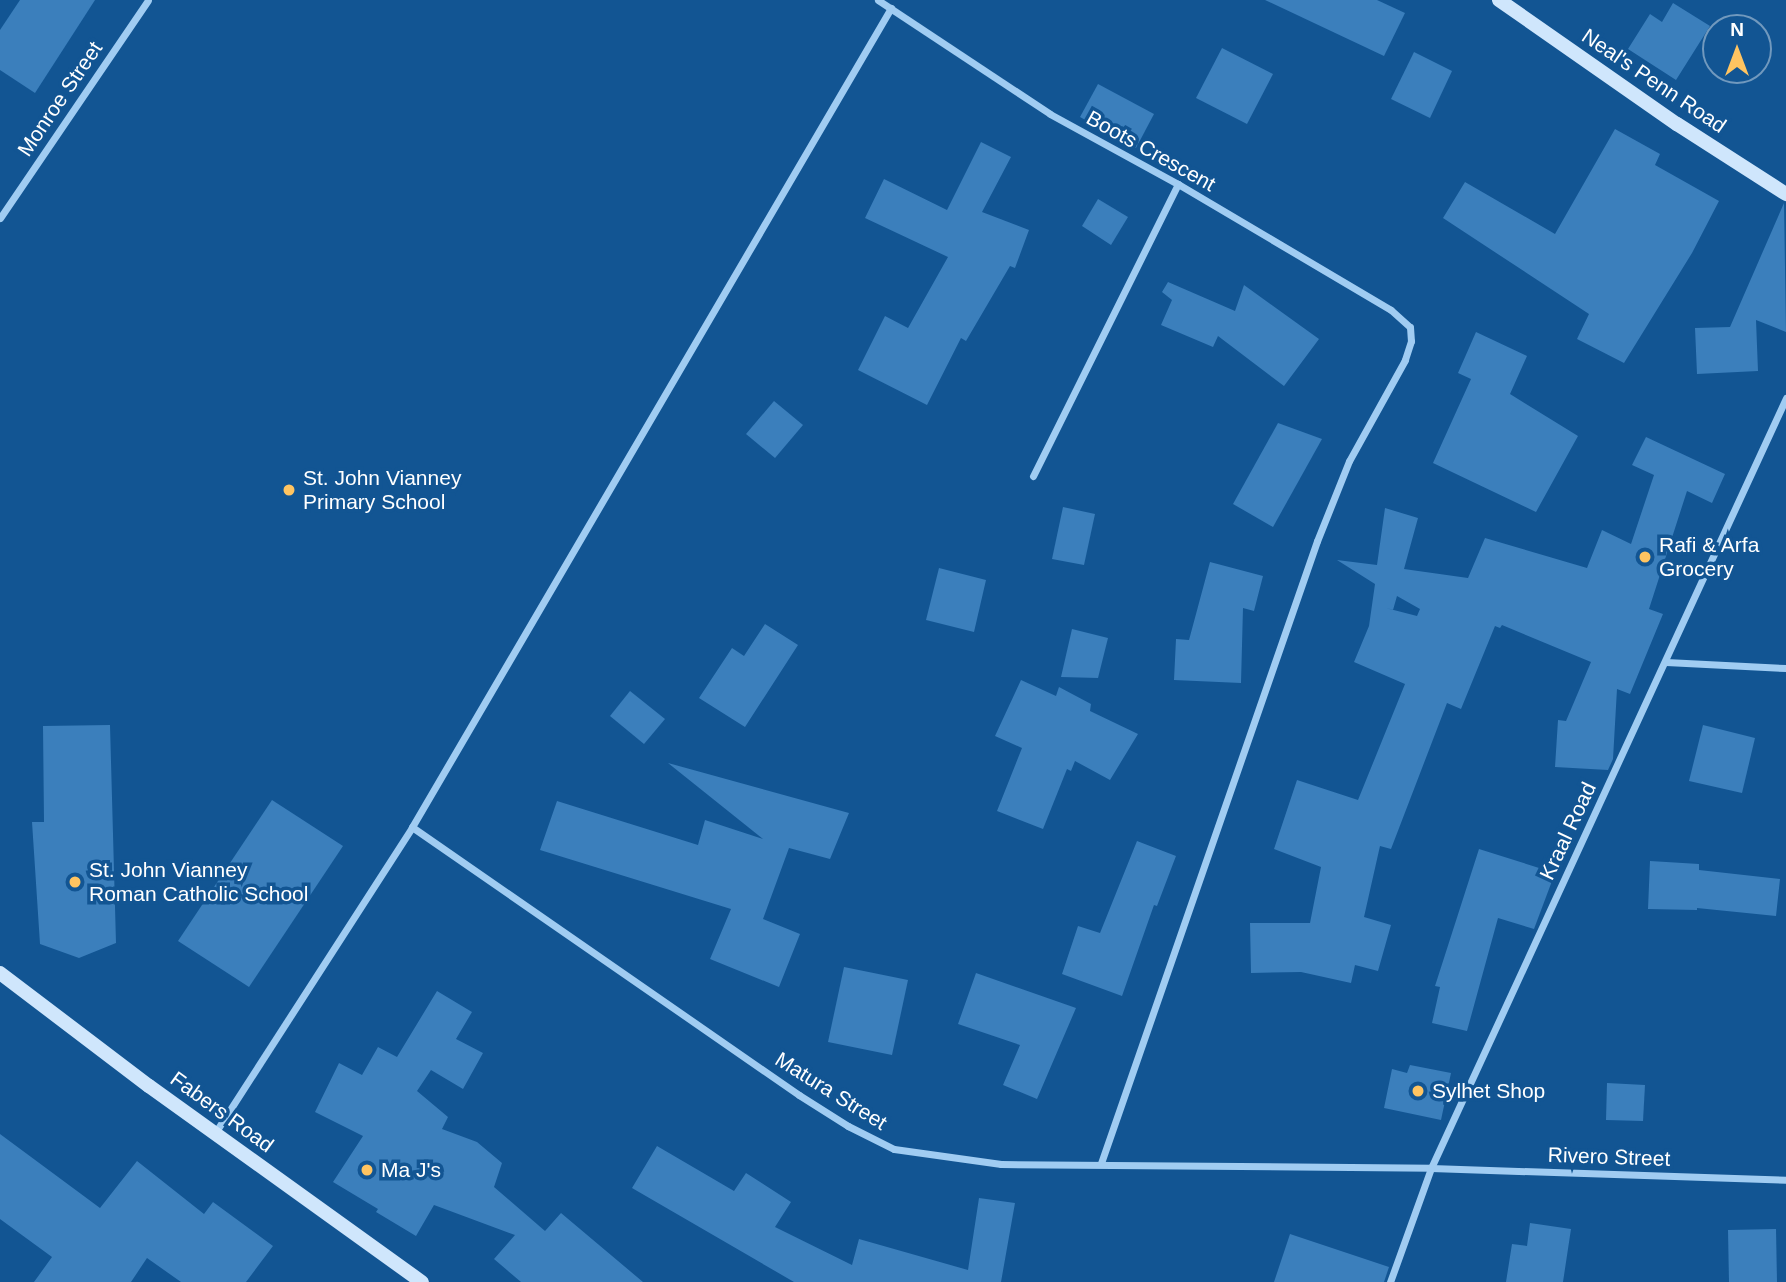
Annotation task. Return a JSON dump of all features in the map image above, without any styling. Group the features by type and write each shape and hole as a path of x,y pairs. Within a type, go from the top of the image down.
{"main road":[{"name":"Neal's Penn Road","path":"1499,0 1677,124 1786,194"},
{"name":"Fabers Road","path":"0,973 422,1282"}],"street":[{"name":"Monroe Street","path":"0,218 148,0"},
{"name":"Boots Crescent","path":"878,0 1050,114 1178,184 1391,310 1410,327 1411,341 1405,360 1349,461 1317,541 1101,1163"},
{"path":"215,1133 412,827 891,8"},
{"path":"1033,476 1178,184"},
{"name":"Kraal Road","path":"1390,1282 1431,1168 1786,398"},
{"path":"1666,662 1786,668"},
{"name":"Matura Street","path":"412,827 799,1095 848,1126 894,1149 1001,1164 1431,1168"},
{"name":"Rivero Street","path":"1431,1168 1786,1180"}],"building":[{"path":"20,0 95,0 35,93 0,70 0,30"},
{"path":"1265,0 1377,0 1405,13 1384,56"},
{"path":"1673,3 1702,21 1702,39 1676,80 1628,49 1650,14 1662,22"},
{"path":"1222,48 1273,74 1247,124 1196,98"},
{"path":"1414,52 1452,71 1430,118 1391,99"},
{"path":"1098,84 1154,114 1136,148 1080,117"},
{"path":"1615,129 1660,154 1655,165 1719,201 1692,253 1624,363 1577,339 1589,314 1443,218 1465,182 1555,234"},
{"path":"981,142 1011,157 982,212 1029,230 1015,268 1010,266 966,341 961,338 927,405 858,370 885,316 908,328 948,257 865,218 884,179 947,210"},
{"path":"1098,199 1128,217 1111,245 1082,226"},
{"path":"1784,203 1786,332 1756,320 1758,371 1697,374 1695,328 1730,327"},
{"path":"1168,282 1235,311 1244,285 1319,339 1284,386 1218,336 1213,347 1161,325 1172,300 1162,292"},
{"path":"1476,332 1527,356 1510,394 1578,436 1536,512 1433,463 1471,379 1458,373"},
{"path":"774,401 803,425 775,458 746,434"},
{"path":"1278,423 1322,439 1273,527 1233,504"},
{"path":"1646,437 1725,474 1712,503 1687,491 1649,609 1663,614 1630,694 1617,689 1613,759 1608,770 1555,767 1558,720 1566,721 1591,662 1502,625 1500,628 1495,626 1461,709 1447,703 1391,849 1380,846 1364,917 1391,925 1378,971 1355,965 1351,983 1301,972 1251,973 1250,923 1310,923 1321,867 1274,849 1297,780 1358,800 1405,684 1354,662 1369,626 1375,584 1337,560 1377,565 1385,508 1418,518 1404,569 1468,578 1485,538 1587,568 1602,530 1631,544 1654,475 1632,465","holes":["1397,596 1420,609 1417,616 1393,610"]},
{"path":"1063,507 1095,514 1084,565 1052,559"},
{"path":"1210,562 1263,576 1254,611 1243,608 1241,683 1174,680 1176,639 1189,640"},
{"path":"939,568 986,580 974,632 926,620"},
{"path":"765,624 798,645 745,727 699,698 732,648 744,656"},
{"path":"1072,629 1108,638 1098,678 1061,677"},
{"path":"1021,680 1056,696 1059,687 1091,704 1090,711 1138,734 1110,780 1075,761 1071,771 1067,769 1043,829 997,811 1022,748 995,736"},
{"path":"630,691 665,719 644,744 610,716"},
{"name":"St. John Vianney Roman Catholic School","path":"110,725 116,943 79,958 40,944 32,822 44,822 43,726"},
{"path":"1703,725 1755,738 1742,793 1689,781"},
{"path":"668,763 849,813 830,859 789,848 763,919 800,934 779,987 710,959 731,909 540,850 557,801 698,845 705,820 763,839"},
{"path":"272,800 343,846 249,987 178,941"},
{"path":"1137,841 1176,856 1157,906 1154,905 1122,996 1062,974 1078,926 1100,933"},
{"path":"1479,849 1555,873 1534,929 1498,918 1467,1031 1432,1023 1440,987 1435,986"},
{"path":"1650,861 1699,864 1699,870 1780,879 1776,916 1697,908 1648,909"},
{"path":"844,967 908,980 892,1055 828,1042"},
{"path":"976,973 1076,1008 1037,1099 1003,1085 1020,1045 958,1024"},
{"path":"437,991 472,1012 456,1039 483,1053 463,1089 431,1070 417,1091 448,1117 442,1129 477,1142 502,1163 494,1187 545,1231 561,1213 643,1282 521,1282 494,1259 515,1235 434,1205 416,1236 333,1182 363,1136 315,1112 339,1063 362,1075 378,1047 397,1057"},
{"name":"Sylhet Shop","path":"1410,1065 1451,1073 1441,1120 1384,1108 1392,1069 1407,1073"},
{"path":"1607,1083 1645,1085 1643,1121 1606,1120"},
{"path":"0,1134 100,1208 137,1161 204,1214 213,1202 273,1246 246,1282 181,1282 147,1258 131,1282 34,1282 52,1257 0,1219"},
{"path":"657,1146 734,1191 746,1173 791,1202 775,1227 852,1265 859,1239 968,1270 979,1198 1015,1203 1001,1282 794,1282 632,1188"},
{"path":"1530,1223 1571,1229 1563,1282 1506,1282 1512,1244 1527,1246"},
{"path":"1776,1229 1777,1282 1729,1282 1728,1230"},
{"path":"1290,1234 1389,1267 1384,1282 1274,1282"}],"place":[{"name":"St. John Vianney Primary School","path":"289,490"},
{"name":"Rafi & Arfa Grocery","path":"1645,557"},
{"name":"St. John Vianney Roman Catholic School","path":"75,882"},
{"name":"Sylhet Shop","path":"1418,1091"},
{"name":"Ma J's","path":"367,1170"}]}
